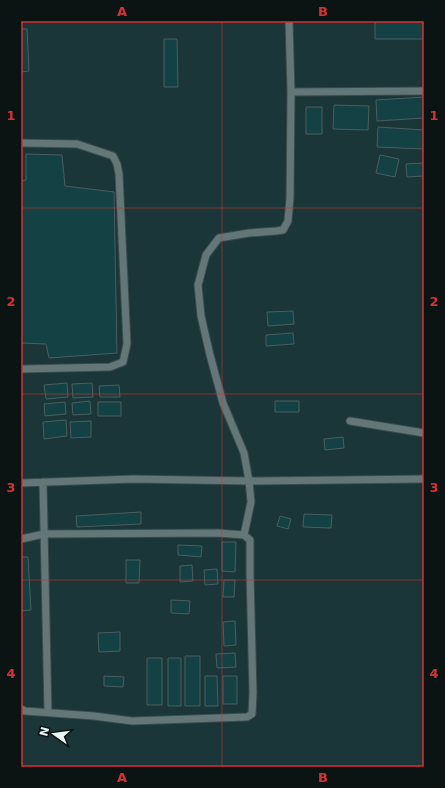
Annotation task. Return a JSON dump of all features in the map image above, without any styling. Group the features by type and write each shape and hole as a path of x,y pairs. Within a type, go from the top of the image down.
{"lane":[{"path":"244,535 251,502 244,453 223,403 201,316 198,285 206,255 219,238 249,233 284,230 288,220 290,198 291,92 289,21"},
{"path":"291,92 424,91"},
{"path":"21,143 77,144 113,156 117,164 118,174 126,344 123,362 110,367 21,369"},
{"path":"350,421 424,433"},
{"path":"21,483 133,479 249,481 424,480"},
{"path":"43,482 48,712"},
{"path":"21,539 44,534 218,533 244,535 250,540 253,693 252,714 247,717 132,721 94,716 25,711 21,709"}],"shaded area":[{"path":"21,21 424,21 424,767 21,767"}],"building":[{"path":"375,21 424,21 424,39 375,39"},
{"path":"21,29 27,29 29,71 21,72"},
{"path":"164,39 177,39 178,87 164,87"},
{"path":"424,97 424,118 377,121 376,100"},
{"path":"334,105 369,106 368,130 333,129"},
{"path":"306,107 322,107 322,134 306,134"},
{"path":"378,127 424,130 424,149 377,147"},
{"path":"26,154 62,155 65,186 114,192 117,353 49,358 46,344 21,343 21,181 26,180"},
{"path":"380,155 399,159 395,177 376,173"},
{"path":"424,163 424,176 407,177 406,164"},
{"path":"293,311 294,324 268,326 267,312"},
{"path":"293,333 294,344 266,346 266,335"},
{"path":"67,383 68,397 46,399 44,385"},
{"path":"92,383 93,397 73,398 72,384"},
{"path":"119,385 120,397 100,397 99,386"},
{"path":"90,401 91,414 73,415 72,403"},
{"path":"275,401 299,401 299,412 275,412"},
{"path":"65,402 66,414 45,416 44,404"},
{"path":"98,402 121,402 121,416 98,416"},
{"path":"66,420 67,436 44,439 43,422"},
{"path":"91,421 91,437 71,438 70,422"},
{"path":"343,437 344,448 325,450 324,439"},
{"path":"141,512 141,524 77,527 76,516"},
{"path":"304,514 332,515 331,528 303,527"},
{"path":"280,516 291,519 288,529 277,526"},
{"path":"222,542 236,542 235,572 222,571"},
{"path":"178,545 202,546 201,557 178,555"},
{"path":"21,557 28,557 31,610 21,611"},
{"path":"126,560 140,560 139,583 126,583"},
{"path":"192,565 193,581 180,582 180,566"},
{"path":"217,569 218,584 205,585 204,570"},
{"path":"224,580 235,580 234,597 223,597"},
{"path":"171,600 190,601 189,614 171,613"},
{"path":"235,621 236,645 224,646 223,622"},
{"path":"120,632 120,651 99,652 98,633"},
{"path":"235,653 236,667 217,668 216,654"},
{"path":"185,656 200,656 200,706 185,706"},
{"path":"147,658 162,658 162,705 147,705"},
{"path":"168,658 181,658 181,706 168,706"},
{"path":"104,676 124,677 123,687 104,686"},
{"path":"205,676 217,676 218,706 205,706"},
{"path":"223,676 237,676 237,704 223,704"}]}
